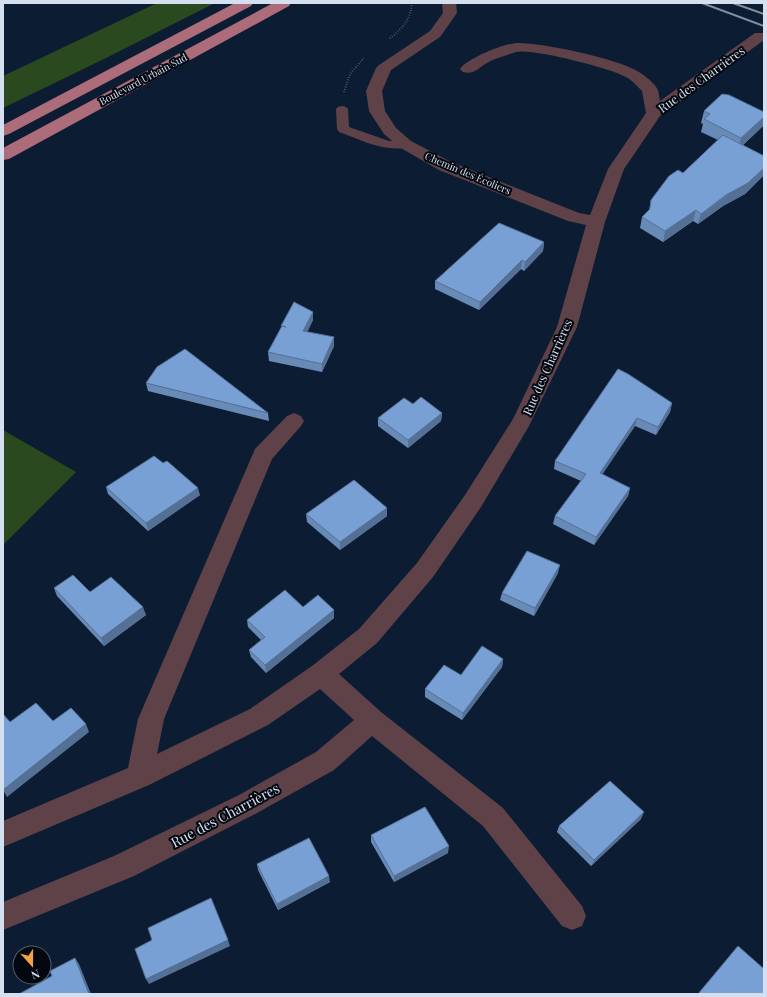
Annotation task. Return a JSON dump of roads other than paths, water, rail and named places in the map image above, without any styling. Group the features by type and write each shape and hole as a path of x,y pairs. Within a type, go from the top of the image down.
{"highway":[{"name":"Boulevard Urbain Sud","path":"4,131 246,3"},
{"name":"Boulevard Urbain Sud","path":"3,154 284,3"}],"street":[{"name":"Chemin des Écoliers","path":"449,3 450,13 435,34 384,68 374,91 377,111 390,132 405,144 445,166 574,217 596,222"},
{"name":"Rue des Charrières","path":"3,834 140,776 259,717 321,674 368,636 425,570 473,501 522,421 567,327 596,222 616,169 654,113 760,36"},
{"path":"468,69 482,59 517,46 556,52 607,64 632,74 650,89 654,113"},
{"path":"140,776 151,718 263,455 294,421"},
{"path":"321,674 372,720 493,818 572,916"},
{"name":"Rue des Charrières","path":"3,916 124,866 248,804 325,761 372,720"}],"lane":[{"path":"342,109 343,129 388,145 405,144"}],"railway":[{"path":"702,3 764,26"},
{"path":"733,3 764,14"}]}
